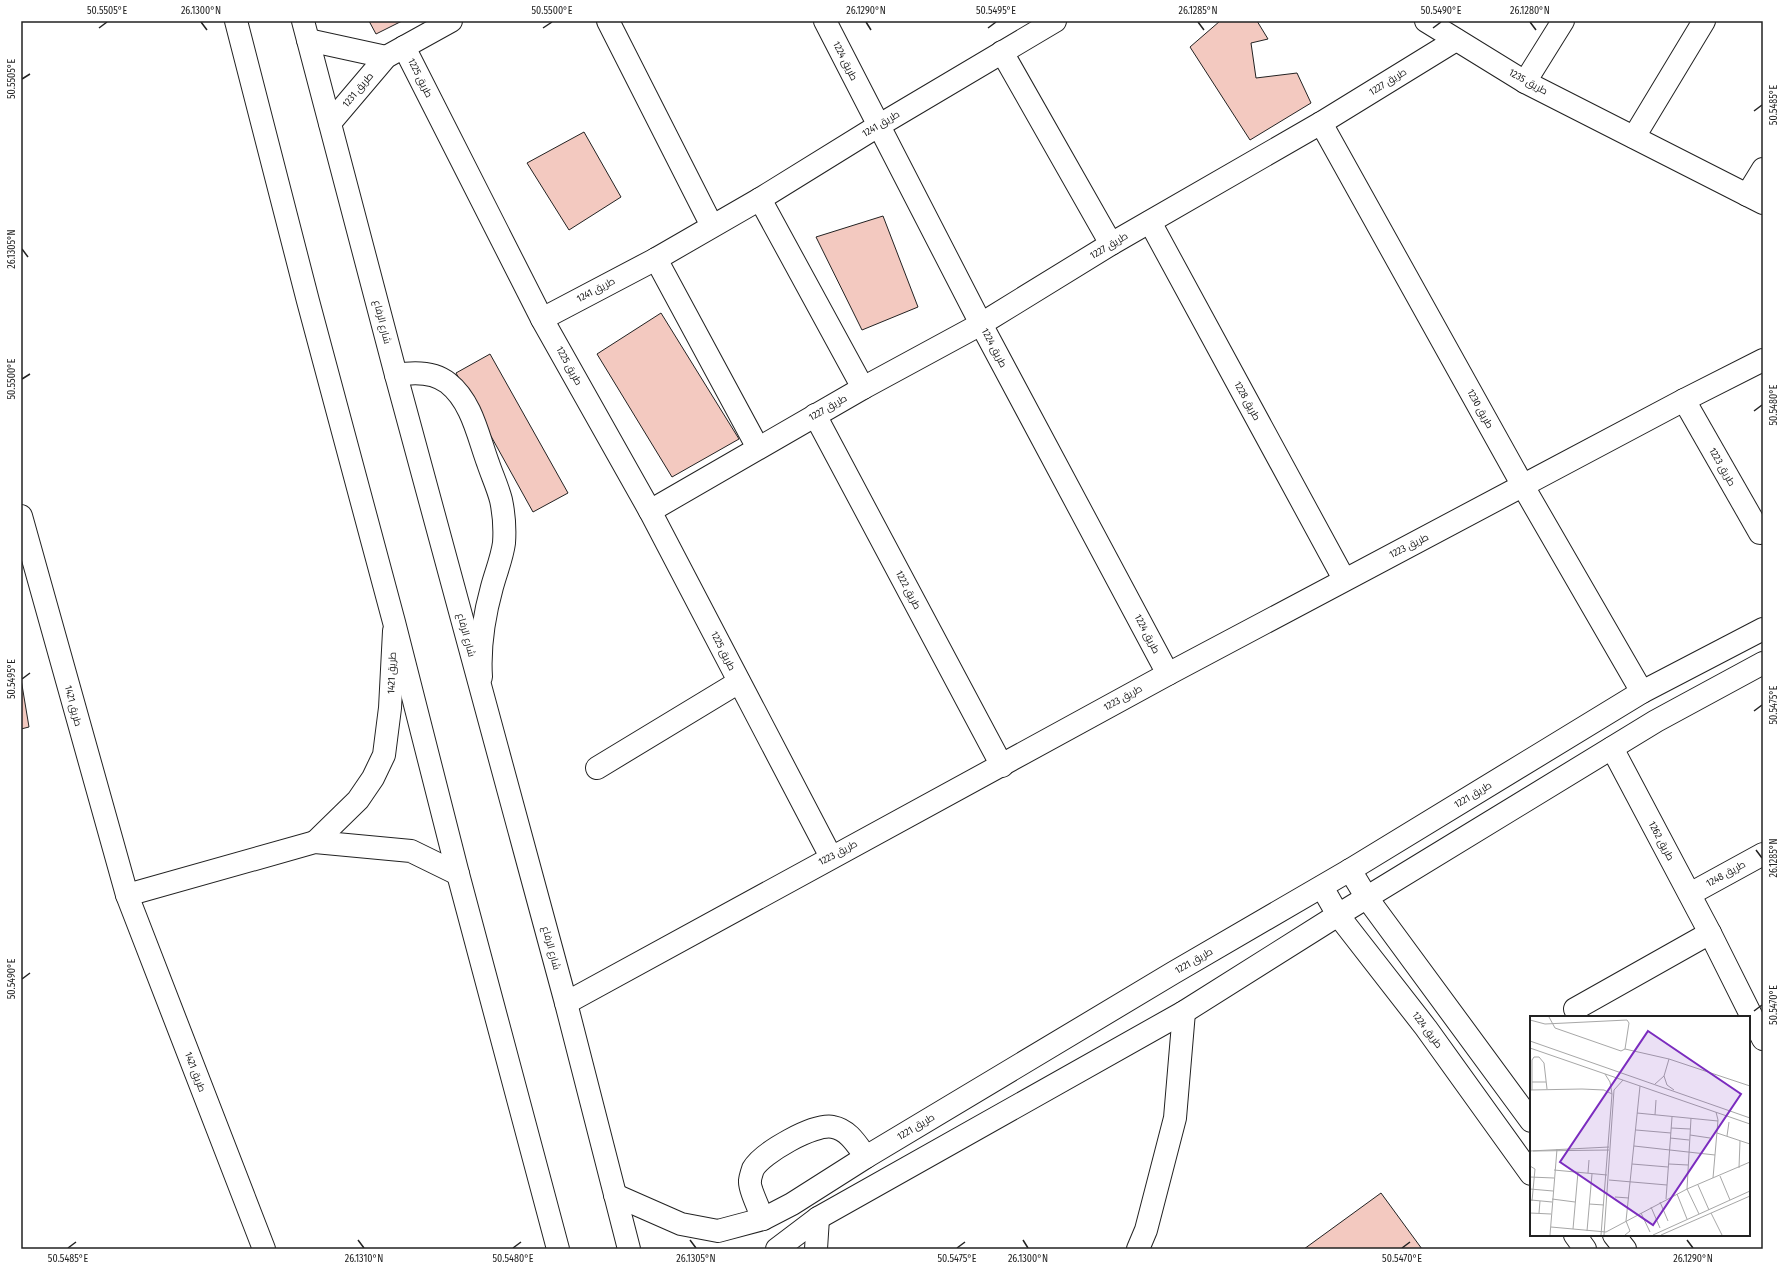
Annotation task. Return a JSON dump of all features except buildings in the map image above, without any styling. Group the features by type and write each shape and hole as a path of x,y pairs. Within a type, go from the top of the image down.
{"street":[{"path":"236,21 308,301 394,622 458,874 558,1249"},
{"name":"طريق 1231","path":"330,123 395,52 451,21"},
{"path":"608,21 712,226"},
{"name":"طريق 1224","path":"825,21 981,324 1168,674"},
{"name":"طريق 1241","path":"542,319 656,259 1055,21"},
{"name":"طريق 1235","path":"1426,21 1525,82 1755,199"},
{"path":"1525,82 1563,21"},
{"path":"1634,137 1704,21"},
{"path":"306,31 395,52"},
{"name":"شارع الرفاع","path":"306,31 396,375 566,1004 629,1249"},
{"name":"طريق 1227","path":"650,511 815,415 981,324 1111,244 1321,123 1456,40"},
{"name":"طريق 1225","path":"395,52 650,511 831,857"},
{"path":"1002,52 1111,244"},
{"name":"طريق 1230","path":"1321,123 1523,486 1642,692"},
{"path":"1755,199 1763,168"},
{"path":"760,198 863,388"},
{"name":"طريق 1228","path":"1150,222 1344,579"},
{"path":"656,259 758,448"},
{"name":"طريق 1223","path":"566,1004 831,857 1002,766 1344,579 1763,360"},
{"path":"396,375 413,372 431,375 447,382 460,394 469,409 501,500 504,521 504,543 500,564 486,611 482,638 480,666 482,694"},
{"name":"طريق 1223","path":"1684,400 1760,534"},
{"name":"طريق 1222","path":"815,415 1002,766"},
{"name":"طريق 1421","path":"21,516 127,895 264,1249"},
{"name":"طريق 1421","path":"315,842 358,800 373,778 384,755 390,708 394,622"},
{"name":"طريق 1221","path":"615,1195 681,1224 718,1231 763,1219 792,1204 866,1157 1173,973 1322,887 1642,692 1763,629"},
{"path":"777,1249 818,1218 1184,1012 1338,915 1656,721 1763,663"},
{"name":"طريق 1225","path":"597,768 739,682"},
{"name":"طريق 1262","path":"1612,748 1690,894 1763,1037"},
{"name":"طريق 1421","path":"127,895 315,842 411,851 458,874"},
{"name":"طريق 1248","path":"1690,894 1763,854"},
{"path":"1350,870 1367,898 1530,1120"},
{"name":"طريق 1224","path":"1322,887 1338,915 1426,1028 1530,1173"},
{"path":"1575,1009 1710,933"},
{"path":"1138,1249 1146,1230 1175,1118 1184,1012"},
{"path":"763,1219 749,1183 754,1169 764,1158 799,1134 816,1127 833,1127 850,1136 866,1157"},
{"path":"816,1249 818,1218"},
{"path":"1576,1236 1585,1249"},
{"path":"1615,1236 1625,1249"}]}
